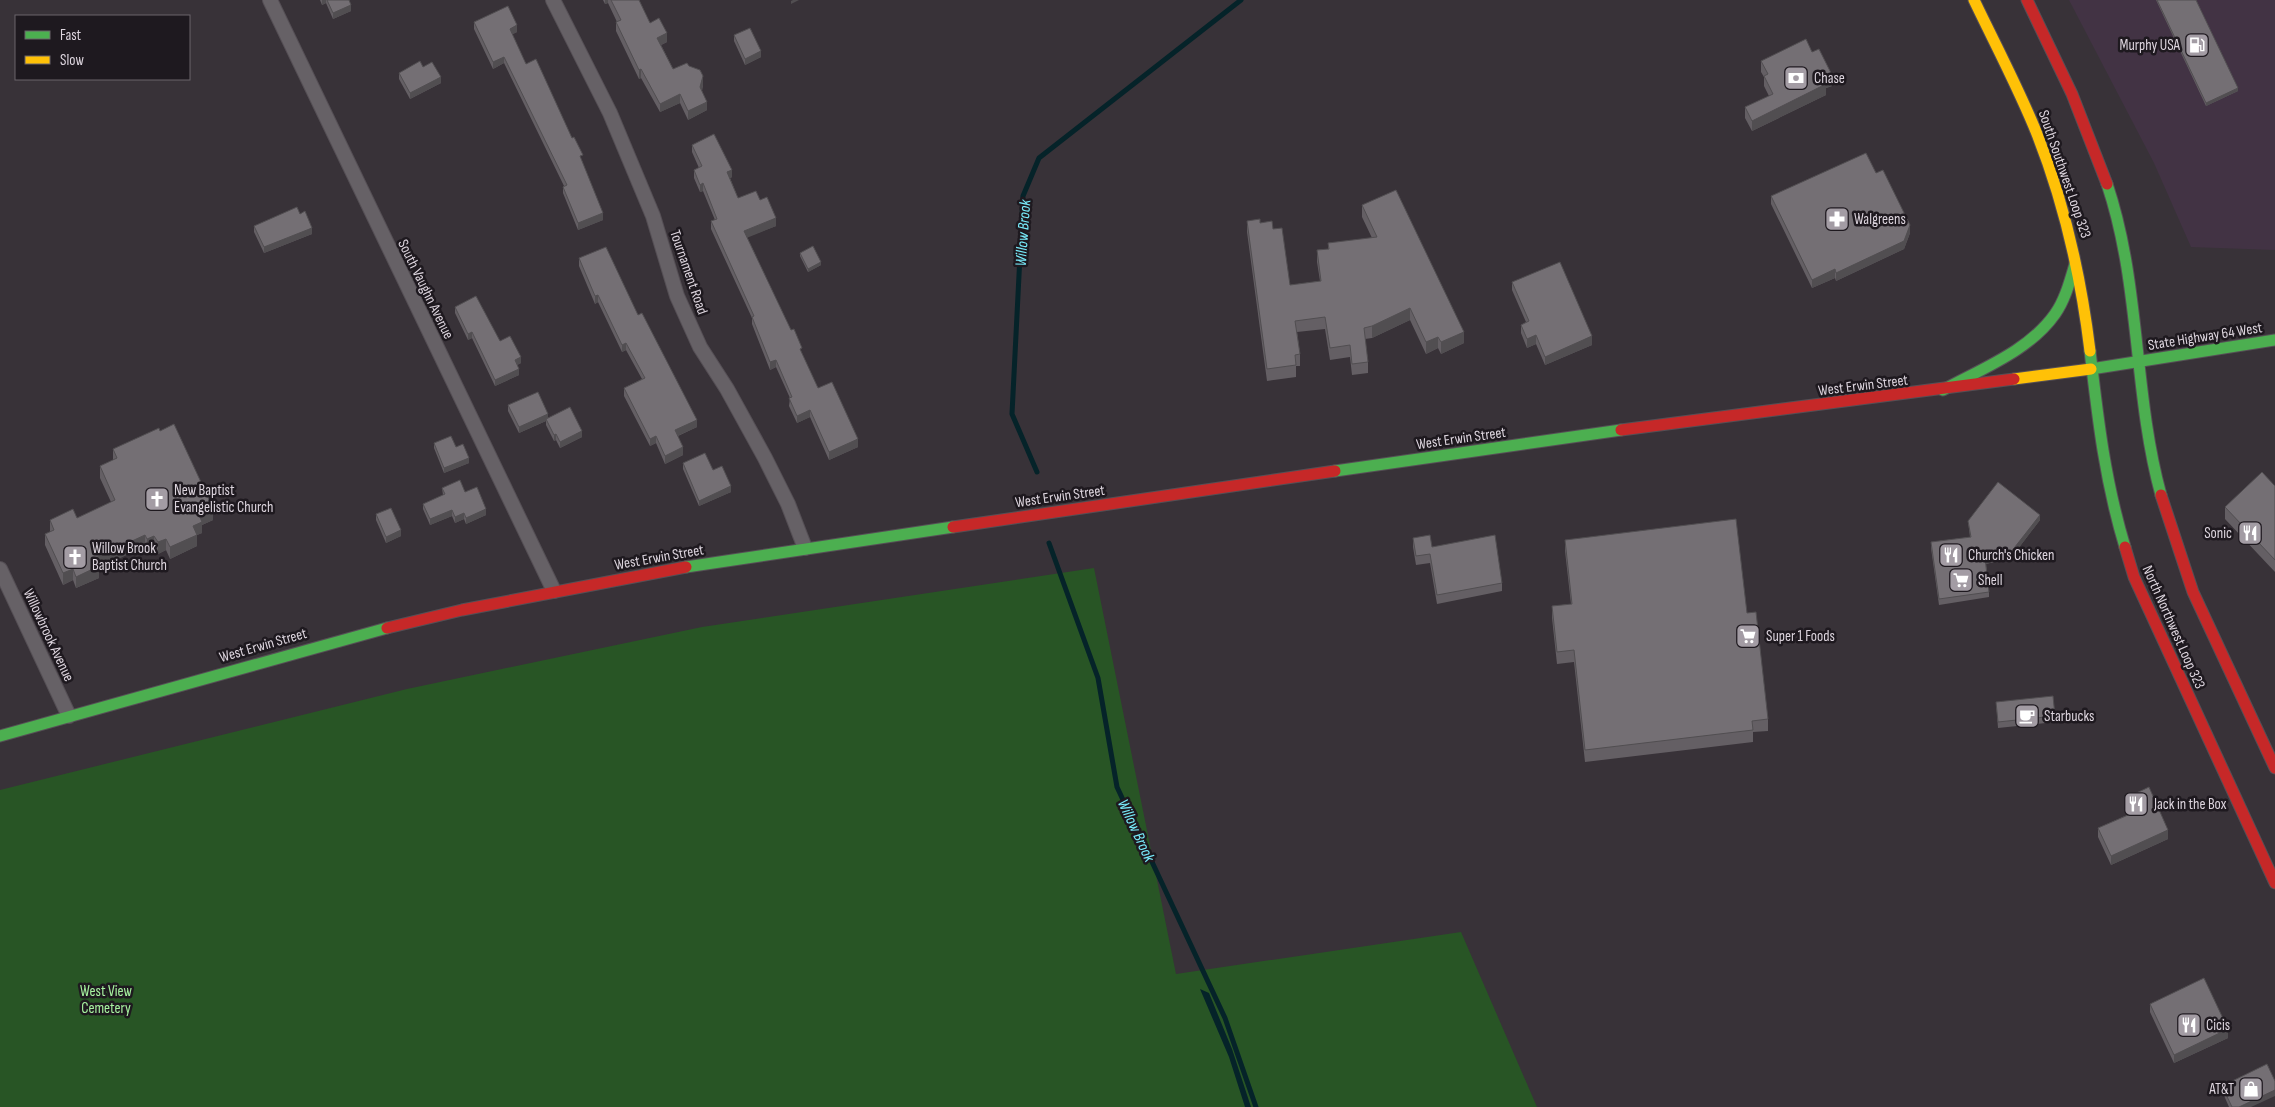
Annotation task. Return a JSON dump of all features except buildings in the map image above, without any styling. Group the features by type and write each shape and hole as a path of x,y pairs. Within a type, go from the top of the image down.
{"main road":[{"name":"South Southwest Loop 323","path":"1974,0 2037,134 2059,195 2077,259 2091,369"},
{"path":"2027,0 2078,105 2110,198 2125,257 2148,432 2157,481 2172,532 2193,590 2275,768"},
{"path":"1943,390 2015,349 2043,328 2054,315 2065,296 2077,259"},
{"name":"State Highway 64 West","path":"2140,362 2275,340"},
{"name":"West Erwin Street","path":"0,736 320,644 462,610 647,573 805,548 1532,442 1943,390 2140,362"},
{"name":"North Northwest Loop 323","path":"2091,369 2106,478 2134,577 2275,883"}],"street":[{"name":"South Vaughn Avenue","path":"270,0 554,591"},
{"name":"Tournament Road","path":"553,0 610,113 653,216 677,296 700,347 727,389 765,458 788,504 805,548"},
{"name":"Willowbrook Avenue","path":"0,569 68,716"}],"shaded area":[{"path":"2069,0 2275,0 2275,250 2191,247 2154,163"}],"green space":[{"name":"West View Cemetery","path":"1094,568 1176,974 1461,932 1537,1107 0,1107 0,790 407,689 702,627"}],"water":[{"path":"1200,989 1209,993 1232,1049 1251,1107 1245,1107 1229,1057"}],"waterway":[{"name":"Willow Brook","path":"1037,472 1012,414 1023,196 1039,158 1241,0"},
{"name":"Willow Brook","path":"1049,543 1098,678 1117,787 1225,1018 1256,1107"}],"traffic: fast":[{"path":"2107,184 2118,222 2126,261 2146,418 2161,495"},
{"path":"1943,390 2004,358 2032,339 2055,314 2062,303 2075,264"},
{"path":"2091,369 2275,340"},
{"path":"2090,351 2107,474 2125,547"},
{"path":"1335,471 1621,430"},
{"path":"686,567 953,527"},
{"path":"0,736 387,628"}],"traffic: slow":[{"path":"1974,0 2030,117 2056,187 2077,269 2090,351"},
{"path":"2014,379 2091,369"}],"traffic: jam":[{"path":"2027,0 2072,94 2107,184"},
{"path":"1621,430 2014,379"},
{"path":"953,527 1335,471"},
{"path":"2161,495 2193,592 2275,768"},
{"path":"2125,547 2134,577 2275,883"},
{"path":"387,628 462,610 686,567"}],"place":[{"name":"Murphy USA","path":"2197,45"},
{"name":"Chase","path":"1796,78"},
{"name":"Walgreens","path":"1837,219"},
{"name":"New Baptist Evangelistic Church","path":"157,499"},
{"name":"Sonic","path":"2250,533"},
{"name":"Church's Chicken","path":"1951,555"},
{"name":"Willow Brook Baptist Church","path":"75,557"},
{"name":"Shell","path":"1961,580"},
{"name":"Super 1 Foods","path":"1748,636"},
{"name":"Starbucks","path":"2027,716"},
{"name":"Jack in the Box","path":"2136,804"},
{"name":"Cicis","path":"2189,1025"},
{"name":"AT&T","path":"2251,1089"}]}
